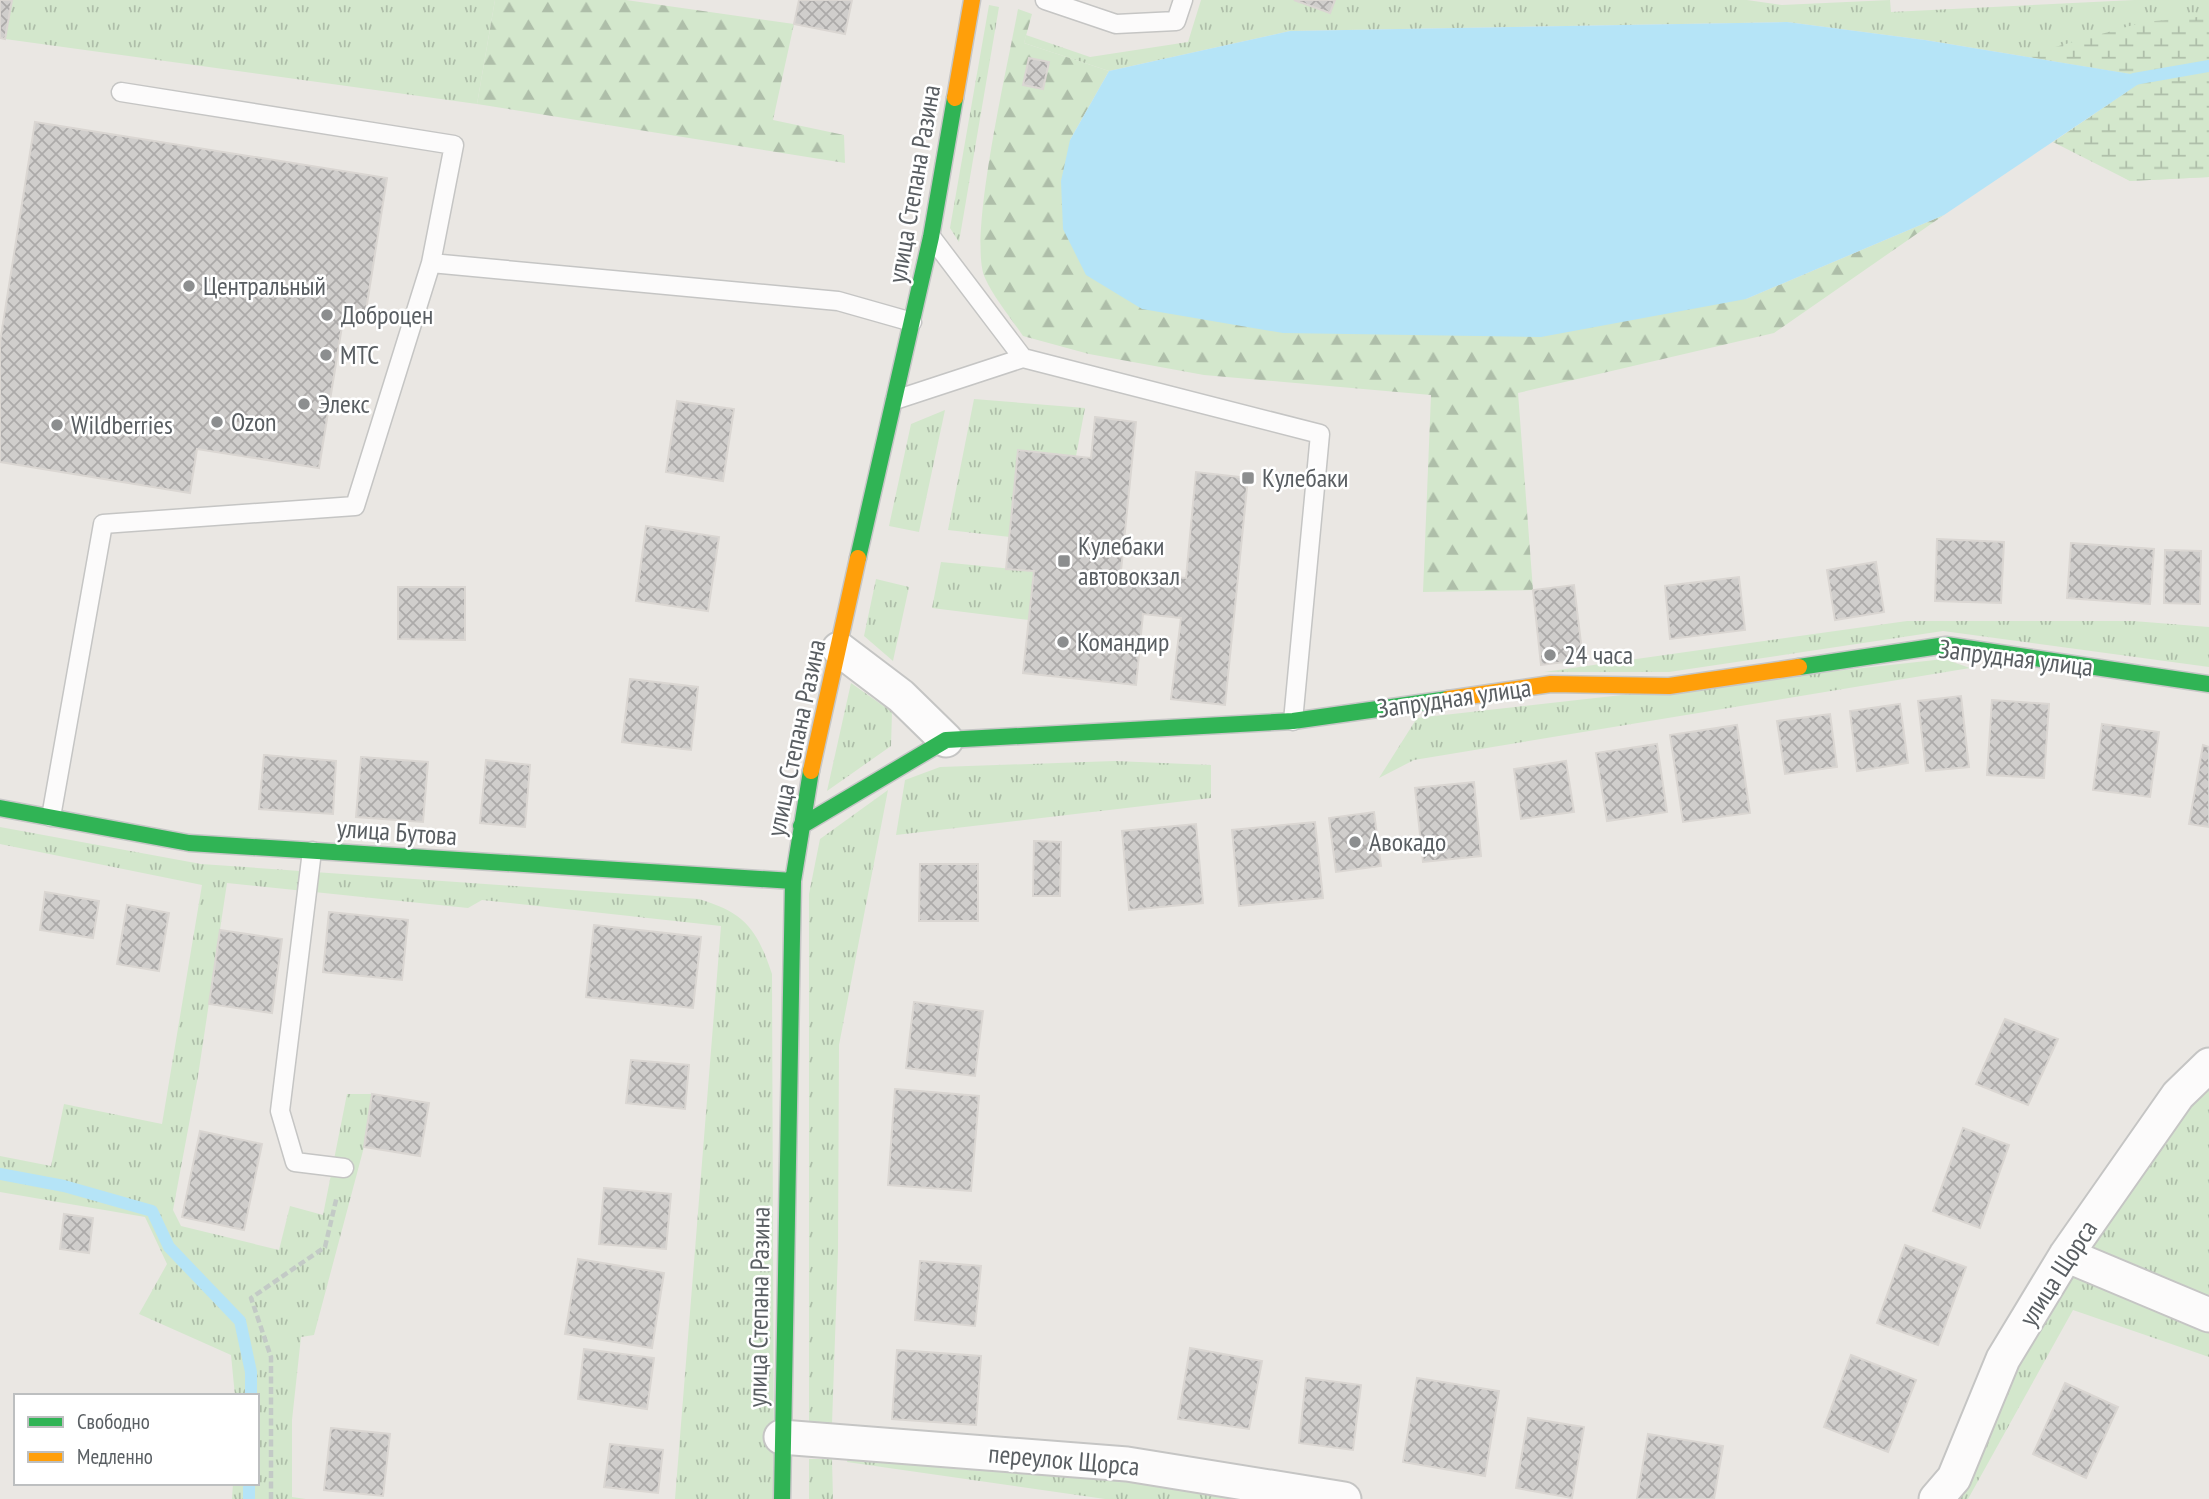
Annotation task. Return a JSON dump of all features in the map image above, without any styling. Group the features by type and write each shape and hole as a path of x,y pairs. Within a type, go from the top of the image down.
{"street":[{"name":"улица Степана Разина","path":"782,1499 781,1437 793,881 814,754 931,237 972,0"},
{"name":"Запрудная улица","path":"801,826 946,740 1293,721 1551,684 1669,686 1946,645 2209,684"},
{"path":"839,649 901,696 946,740"},
{"name":"улица Бутова","path":"0,808 189,843 793,881"},
{"name":"улица Щорса","path":"1936,1499 1954,1478 2003,1359 2066,1255 2178,1095 2209,1065"},
{"path":"2066,1255 2209,1315"},
{"name":"переулок Щорса","path":"781,1437 1127,1464 1344,1499"}],"lane":[{"path":"1045,0 1116,24 1176,20 1183,0"},
{"path":"51,817 103,524 355,506 431,263 454,145 121,92"},
{"path":"931,237 1023,358"},
{"path":"431,263 838,301 912,322"},
{"path":"895,400 1023,358 1320,434 1293,721"},
{"path":"312,851 280,1111 295,1163 344,1168"}],"path":[{"path":"271,1499 271,1357 251,1298 325,1247 344,1168"}],"green space":[{"path":"12,0 495,0 477,104 5,39"},
{"path":"495,0 626,0 794,24 773,120 844,135 845,163 477,104"},
{"path":"1201,0 1294,0 1330,13 1335,0 1747,0 1782,5 1890,0 1891,12 2134,0 2209,0 2209,177 2130,181 2058,139 2148,77 1925,40 1787,22 1290,31 1109,71 1024,43 1026,35 1090,57 1188,42"},
{"path":"989,5 999,7 959,242 950,228"},
{"path":"1018,9 1032,14 1024,43 1109,71 1070,140 1746,299 1944,215 1774,333 1518,393 1533,590 1423,592 1431,395 1204,375 1089,354 1023,336 1003,308 985,278 981,257 981,227 991,148"},
{"path":"2209,16 2209,177 2130,181 2053,142 2149,77 2023,56 2144,22"},
{"path":"974,399 1085,408 1076,456 1018,451 1010,537 948,530"},
{"path":"945,410 919,532 889,526 911,424"},
{"path":"941,562 1034,571 1029,620 932,608"},
{"path":"876,579 909,587 893,661 864,636"},
{"path":"1907,621 2133,621 2209,627 2209,667 1943,631 1669,672 1544,672"},
{"path":"1944,659 1970,668 1414,760 1379,778 1417,718"},
{"path":"851,683 892,712 891,746 827,791"},
{"path":"1115,761 1211,765 1211,798 896,835 905,780 940,767"},
{"path":"888,790 839,1045 838,1252 832,1424 809,1424 809,894 820,839"},
{"path":"0,827 201,864 699,899 728,910 738,917 761,945 772,974 774,1499 675,1499 721,926 482,900 468,908 227,883 198,1076 173,1210 181,1226 279,1250 290,1206 323,1215 347,1094 372,1094 364,1147 314,1335 301,1337 292,1420 292,1497 306,1499 232,1499 233,1485 259,1485 259,1394 235,1394 231,1355 139,1314 167,1264 145,1217 0,1192 0,1156 51,1166 64,1104 162,1124 202,885 0,844"},
{"path":"2209,1078 2209,1303 2083,1250"},
{"path":"2071,1268 2209,1326 2209,1357 2073,1310 1968,1499 1949,1499 2012,1364"},
{"path":"849,1453 1143,1481 1257,1499 1105,1499 847,1462"},
{"path":"809,1459 832,1459 833,1499 809,1499"}],"water":[{"path":"1787,22 1925,40 2149,77 1944,215 1746,299 1541,337 1283,333 1142,309 1086,275 1063,229 1061,181 1070,140 1109,71 1290,31"}],"building":[{"path":"0,0 12,0 5,39 0,38"},
{"path":"799,0 852,0 845,34 794,24"},
{"path":"1294,0 1335,0 1330,13"},
{"path":"1029,58 1049,62 1043,89 1023,85"},
{"name":"Центральный","path":"35,122 387,178 364,323 343,320 319,468 197,449 190,493 0,462 0,342"},
{"path":"677,401 734,409 723,481 666,472"},
{"name":"Кулебаки автовокзал","path":"1095,417 1136,422 1121,571 1186,578 1196,472 1248,478 1225,705 1171,699 1181,618 1143,614 1136,685 1023,673 1034,571 1006,569 1018,450 1091,458"},
{"path":"646,526 719,537 708,611 636,601"},
{"path":"1937,539 2004,542 2001,603 1935,601"},
{"path":"2071,543 2154,549 2150,604 2067,598"},
{"path":"2165,550 2201,551 2200,604 2164,603"},
{"path":"1876,562 1884,612 1835,620 1827,570"},
{"path":"1739,577 1745,630 1670,639 1665,586"},
{"path":"1574,585 1583,660 1541,665 1533,590"},
{"path":"398,587 465,587 465,640 398,639"},
{"path":"630,679 698,687 691,750 622,742"},
{"path":"1961,696 1969,767 1926,771 1918,701"},
{"path":"1992,700 2049,704 2044,778 1987,775"},
{"path":"1900,704 1908,763 1857,771 1850,711"},
{"path":"1830,714 1837,767 1785,774 1777,721"},
{"path":"2102,724 2159,732 2150,797 2093,790"},
{"path":"1737,725 1750,813 1683,822 1670,735"},
{"path":"1657,744 1667,812 1607,821 1596,753"},
{"path":"2203,745 2209,747 2209,827 2189,824"},
{"path":"264,755 336,761 333,814 259,809"},
{"path":"361,757 428,762 423,822 356,817"},
{"path":"486,760 530,765 525,827 480,823"},
{"path":"1566,761 1574,812 1521,819 1514,769"},
{"path":"1474,782 1481,856 1423,862 1415,788"},
{"name":"Авокадо","path":"1374,812 1381,866 1336,872 1329,818"},
{"path":"1315,822 1323,898 1239,906 1232,830"},
{"path":"1196,824 1203,903 1129,910 1122,831"},
{"path":"1034,841 1061,842 1060,896 1033,896"},
{"path":"920,864 978,864 978,921 919,921"},
{"path":"45,892 99,901 93,938 40,930"},
{"path":"127,905 169,913 159,971 117,964"},
{"path":"329,912 408,920 402,980 323,972"},
{"path":"594,925 701,937 693,1008 586,997"},
{"path":"220,930 282,939 272,1013 209,1004"},
{"path":"914,1002 983,1011 975,1076 906,1068"},
{"path":"2005,1019 2058,1039 2028,1105 1976,1084"},
{"path":"631,1060 689,1065 685,1109 626,1103"},
{"path":"895,1089 979,1096 971,1191 888,1185"},
{"path":"372,1094 429,1103 420,1156 364,1147"},
{"path":"1963,1128 2009,1145 1980,1228 1933,1211"},
{"path":"200,1131 262,1144 244,1230 182,1217"},
{"path":"604,1188 671,1194 666,1249 599,1244"},
{"path":"64,1214 93,1218 89,1253 60,1249"},
{"path":"1905,1245 1966,1267 1938,1345 1877,1323"},
{"path":"578,1259 664,1273 652,1348 565,1334"},
{"path":"920,1261 981,1266 975,1326 915,1320"},
{"path":"1190,1348 1262,1361 1249,1429 1178,1419"},
{"path":"584,1349 654,1358 647,1409 578,1399"},
{"path":"897,1350 981,1356 976,1425 892,1419"},
{"path":"1851,1355 1916,1380 1888,1452 1824,1427"},
{"path":"1306,1378 1361,1385 1353,1450 1299,1443"},
{"path":"1417,1378 1499,1391 1485,1476 1403,1462"},
{"path":"2065,1383 2118,1407 2086,1478 2033,1454"},
{"path":"1528,1418 1584,1427 1572,1498 1516,1488"},
{"path":"331,1428 390,1434 383,1496 324,1490"},
{"path":"1648,1434 1723,1446 1714,1499 1637,1499"},
{"path":"610,1444 663,1450 658,1493 604,1487"}],"waterway":[{"path":"2134,79 2209,66"},
{"path":"0,1174 64,1186 152,1211 169,1247 240,1321 251,1372 251,1394"},
{"path":"249,1485 249,1499"}],"traffic: fast":[{"path":"858,558 931,237 955,98"},
{"path":"1799,667 1946,645 2209,684"},
{"path":"801,826 946,740 1293,721 1448,699"},
{"path":"782,1499 793,881 811,771"},
{"path":"0,808 189,843 793,881"}],"traffic: slow":[{"path":"955,98 972,0"},
{"path":"811,771 858,558"},
{"path":"1448,699 1551,684 1669,686 1799,667"}],"place":[{"name":"Центральный","path":"189,286"},
{"name":"Доброцен","path":"327,315"},
{"name":"МТС","path":"326,355"},
{"name":"Элекс","path":"304,404"},
{"name":"Ozon","path":"217,422"},
{"name":"Wildberries","path":"57,425"},
{"name":"Кулебаки","path":"1248,478"},
{"name":"Кулебаки автовокзал","path":"1064,561"},
{"name":"Командир","path":"1063,642"},
{"name":"24 часа","path":"1550,655"},
{"name":"Авокадо","path":"1355,842"}]}
